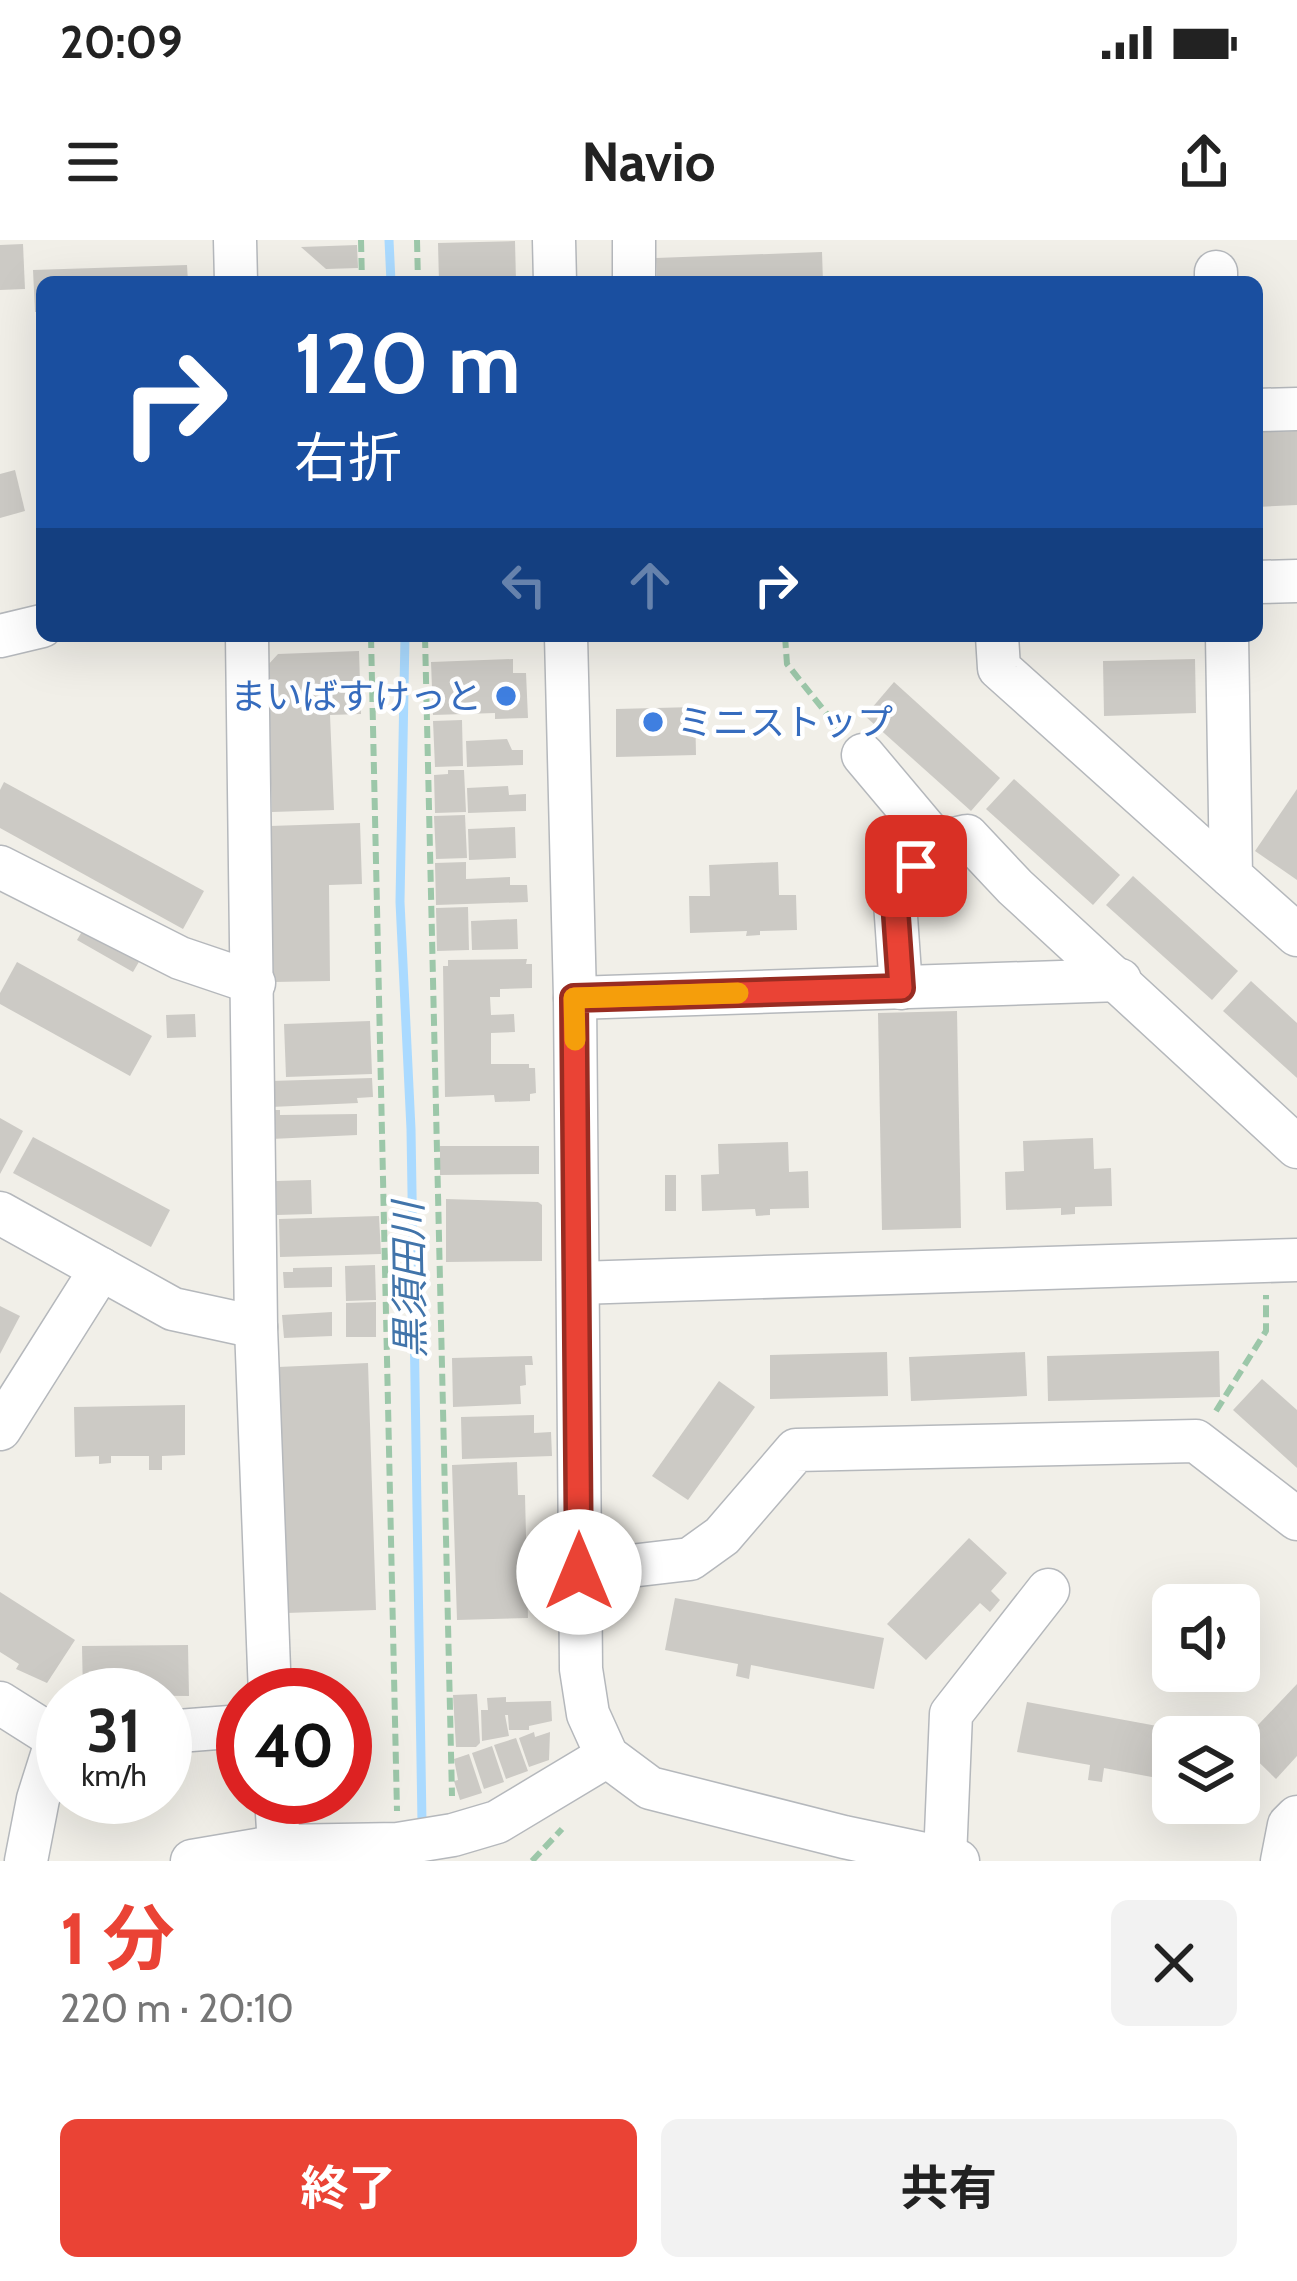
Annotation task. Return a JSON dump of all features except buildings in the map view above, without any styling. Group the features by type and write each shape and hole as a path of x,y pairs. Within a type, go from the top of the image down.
{"street":[{"path":"235,240 236,276"},
{"path":"554,240 555,276"},
{"path":"634,240 634,276"},
{"path":"1263,410 1297,409"},
{"path":"1263,582 1297,581"},
{"path":"0,636 36,627"},
{"path":"247,642 256,1328 269,1668"},
{"path":"566,642 581,1669 588,1714 607,1756 650,1788 810,1845 952,1859 950,1714 1048,1590"},
{"path":"998,642 998,668 1297,935"},
{"path":"1227,642 1231,876"},
{"path":"863,755 937,843"},
{"path":"901,988 894,888 937,843 967,836 1297,1148"},
{"path":"0,867 180,958 254,982"},
{"path":"574,998 1120,980"},
{"path":"0,1213 173,1309 256,1328"},
{"path":"578,1283 1281,1261"},
{"path":"0,1429 11,1385 100,1269"},
{"path":"579,1572 690,1558 722,1536 796,1450 1196,1441 1297,1519"},
{"path":"0,1703 36,1724"},
{"path":"192,1861 279,1846 398,1844 453,1835 497,1822 607,1756"},
{"path":"26,1861 36,1808"},
{"path":"1282,1861 1288,1825 1297,1816"},
{"path":"277,1824 279,1846"}],"path":[{"path":"361,240 362,276"},
{"path":"417,240 418,276"},
{"path":"371,642 398,1844"},
{"path":"425,642 453,1835"},
{"path":"785,642 787,664 818,709 863,755"},
{"path":"1196,1441 1266,1331 1281,1261"}],"waterway":[{"name":"黒須田川","path":"389,240 391,276"},
{"name":"黒須田川","path":"405,642 400,902 411,1129 422,1823 416,1825"}],"slow traffic":[{"path":"575,1040 574,998 738,993"}],"place":[{"name":"まいばすけっと","path":"506,696"},
{"name":"ミニストップ","path":"653,722"}],"route":[{"path":"579,1572 574,998 901,988 894,888 916,866"}]}
